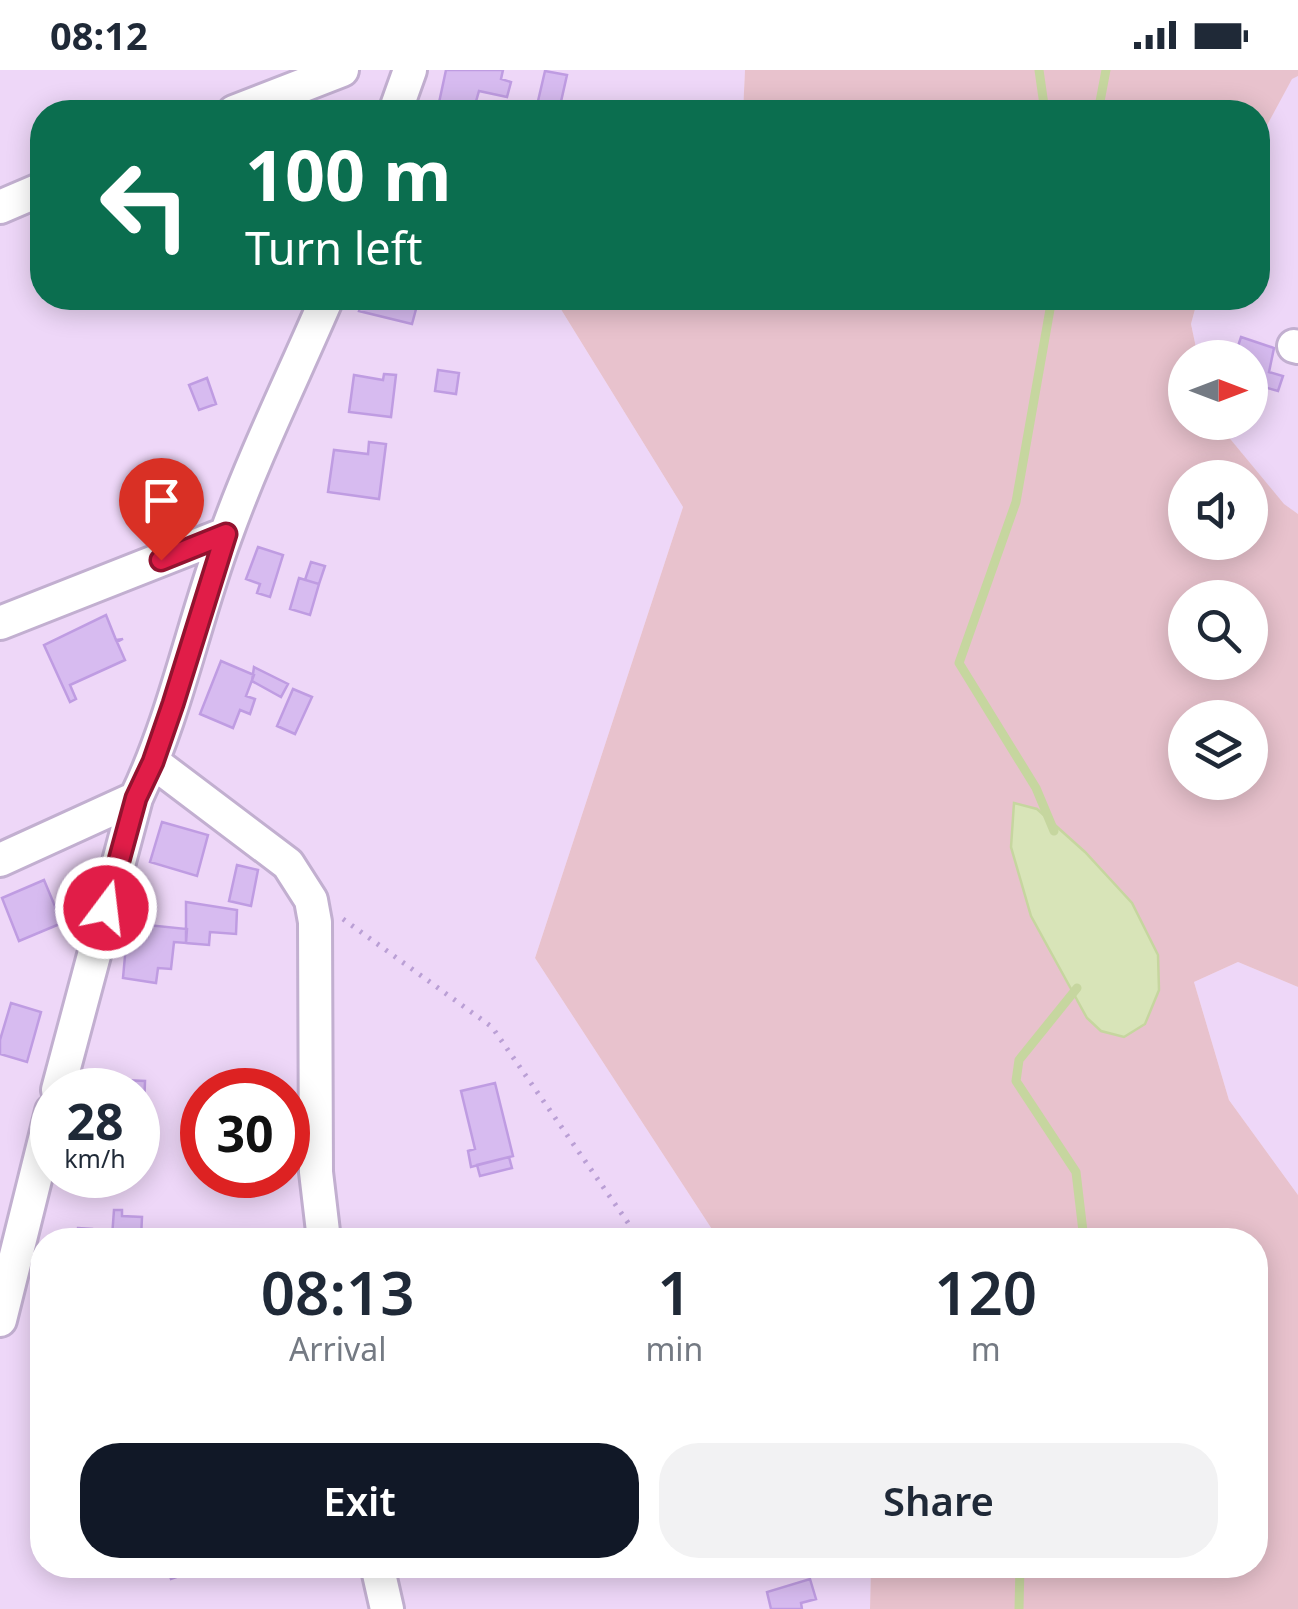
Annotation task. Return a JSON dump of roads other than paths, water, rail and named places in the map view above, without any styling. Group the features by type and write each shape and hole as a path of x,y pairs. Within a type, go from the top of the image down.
{"street":[{"path":"265,100 342,70"},
{"path":"399,100 410,70"},
{"path":"0,206 30,194"},
{"path":"64,1068 136,798 153,762 226,534 322,310"},
{"path":"0,622 226,534"},
{"path":"153,762 288,864 310,900 315,922 316,1172 323,1228"},
{"path":"0,860 136,798"},
{"path":"0,1320 30,1198"},
{"path":"380,1578 387,1609"}],"waterway":[{"path":"1039,70 1043,100"},
{"path":"1100,100 1106,70"},
{"path":"1050,310 1016,502 959,663 1036,788 1054,831"},
{"path":"1077,988 1019,1060 1016,1081 1076,1172 1083,1228"},
{"path":"1019,1609 1020,1578"}]}
